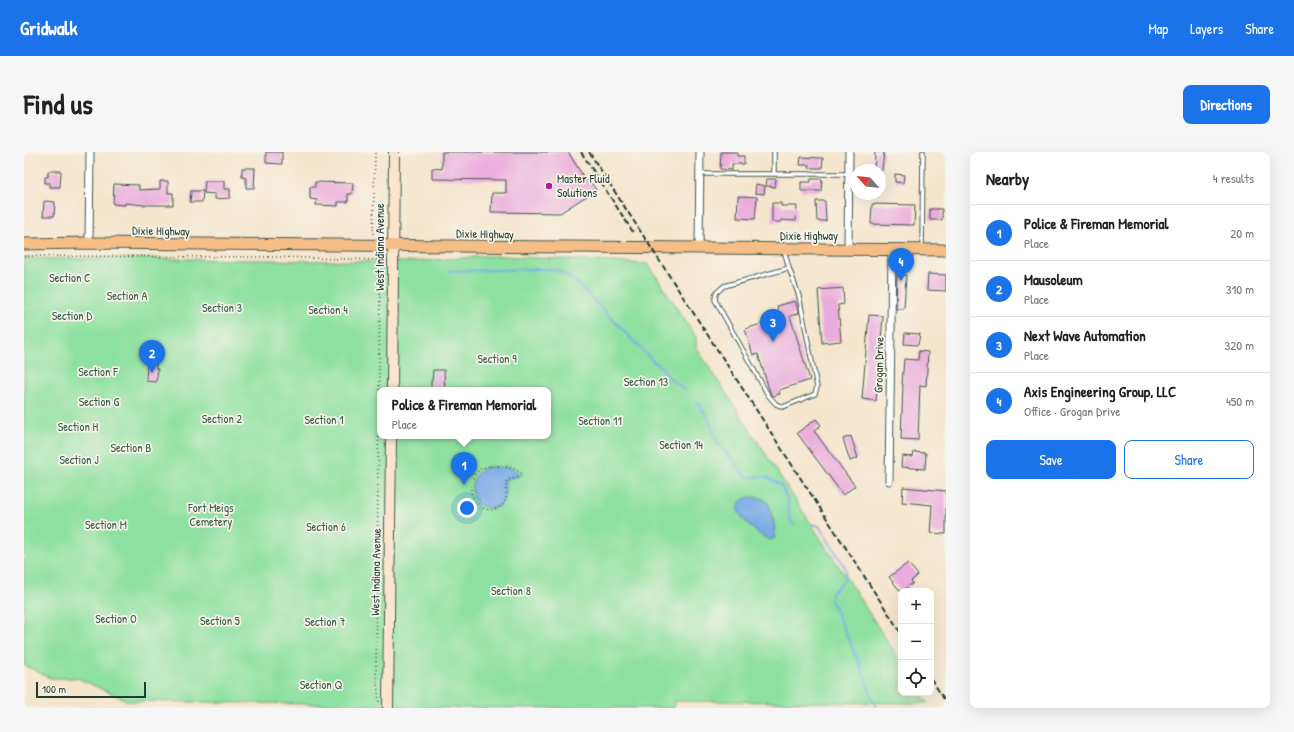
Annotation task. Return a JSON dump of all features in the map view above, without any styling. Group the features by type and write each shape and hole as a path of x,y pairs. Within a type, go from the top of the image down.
{"main road":[{"name":"West Indiana Avenue","path":"392,387 394,152"},
{"name":"Dixie Highway","path":"24,244 89,243 946,250"},
{"name":"West Indiana Avenue","path":"388,708 391,439"}],"street":[{"path":"89,243 90,152"},
{"path":"699,248 700,152"},
{"path":"848,249 849,152"},
{"name":"Grogan Drive","path":"889,481 892,250"}],"lane":[{"path":"774,152 774,174"},
{"path":"922,250 923,152"},
{"path":"700,174 849,174"},
{"path":"784,249 799,296 817,387 814,394 783,407 776,404 768,395 715,300 716,293 724,286 789,268"}],"path":[{"path":"373,234 375,152"},
{"path":"24,256 270,257 379,260 379,387"},
{"path":"378,439 376,674 379,702"},
{"path":"490,466 504,466 521,472 522,476 507,480 506,500 502,506 496,509 482,507 474,500 471,492 471,486 475,474 482,468 490,466"}],"green space":[{"name":"Fort Meigs Cemetery","path":"484,256 503,256 648,264 696,337 696,347 898,657 898,696 923,696 928,703 674,701 674,708 406,708 406,706 373,705 128,701 77,678 50,678 24,665 24,258 411,262"}],"water":[{"path":"490,467 511,469 521,474 519,476 506,479 504,500 499,506 493,508 483,506 477,502 473,496 472,489 473,481 476,475 482,470"},
{"path":"749,497 761,498 767,502 773,518 775,538 771,540 761,535 747,523 740,514 737,509 739,504 741,501"}],"building":[{"path":"266,152 282,152 282,164 266,163"},
{"name":"Master Fluid Solutions","path":"442,152 568,152 586,181 589,179 596,190 560,213 491,212 492,193 506,193 506,180 432,179 432,168 442,169"},
{"path":"721,152 737,152 737,156 744,156 744,164 732,164 732,170 720,169"},
{"path":"875,152 884,152 883,164 874,164"},
{"path":"801,157 823,158 822,168 809,168 810,165 800,165"},
{"path":"242,168 255,168 254,188 246,188 246,178 242,177"},
{"path":"48,171 61,171 60,187 50,187 50,183 45,183 45,177 48,177"},
{"path":"895,174 904,175 903,183 895,182"},
{"path":"767,179 776,179 775,187 766,186"},
{"path":"811,179 822,179 821,191 801,191 801,182 811,182"},
{"path":"160,181 168,181 168,193 173,193 173,205 113,204 114,184 139,185 139,190 160,189"},
{"path":"205,181 224,181 224,189 230,189 230,198 215,199 215,194 204,193"},
{"path":"315,182 353,183 352,194 348,194 348,202 338,202 338,206 316,205 317,200 310,199 310,187 315,187"},
{"path":"756,184 765,186 764,194 755,193"},
{"path":"191,191 203,191 202,202 190,202"},
{"path":"738,196 757,197 755,219 737,218"},
{"path":"44,201 55,202 54,216 43,216"},
{"path":"816,201 825,201 826,221 817,221"},
{"path":"772,203 781,203 781,206 797,206 796,221 781,220 781,222 772,222"},
{"path":"872,204 915,205 914,225 871,224"},
{"path":"930,209 942,209 942,220 930,220"},
{"path":"928,274 946,275 946,291 927,290"},
{"path":"897,275 906,275 904,309 896,309"},
{"path":"843,288 844,304 838,305 841,341 822,343 818,290"},
{"path":"795,301 799,313 790,316 810,380 779,390 780,394 773,396 770,392 758,354 753,355 745,329 781,318 777,306"},
{"path":"869,315 883,316 876,401 862,399"},
{"path":"905,333 920,334 918,345 904,344"},
{"path":"919,351 928,352 926,386 920,385 918,440 901,439 904,359 918,360"},
{"path":"147,364 156,364 156,369 158,369 156,382 146,381"},
{"path":"433,370 444,370 445,387 431,387"},
{"path":"816,419 821,425 814,431 855,486 843,495 797,433"},
{"path":"851,436 858,458 850,461 843,439"},
{"path":"914,452 926,453 925,469 901,467 902,456 913,457"},
{"path":"903,487 946,491 946,534 930,533 932,505 902,502"},
{"path":"908,563 918,575 911,581 913,583 906,588 898,588 889,577"}],"waterway":[{"path":"449,271 552,269 560,272 575,281 653,361 663,369 668,377 685,390"},
{"path":"697,401 708,418 717,442 733,460 743,475 749,477 766,477 781,485 787,499 790,520 794,524"},
{"path":"812,524 819,526 845,567 845,579 831,594 831,600 862,670 876,708"}],"railway":[{"path":"581,152 633,232"},
{"path":"589,152 898,628"},
{"path":"934,684 946,702"}],"place":[{"name":"Master Fluid Solutions","path":"549,186"},
{"name":"Axis Engineering Group, LLC","path":"901,281"},
{"name":"Next Wave Automation","path":"773,342"},
{"name":"Mausoleum","path":"152,373"},
{"name":"Police & Fireman Memorial","path":"464,485"}],"park label":[{"name":"Section C","path":"70,278"},
{"name":"Section A","path":"127,296"},
{"name":"Section 3","path":"222,308"},
{"name":"Section 4","path":"328,310"},
{"name":"Section D","path":"72,316"},
{"name":"Section 9","path":"497,359"},
{"name":"Section F","path":"98,372"},
{"name":"Section 13","path":"646,382"},
{"name":"Section G","path":"99,402"},
{"name":"Section 2","path":"222,419"},
{"name":"Section 1","path":"324,420"},
{"name":"Section 11","path":"600,421"},
{"name":"Section H","path":"78,427"},
{"name":"Section 14","path":"681,445"},
{"name":"Section B","path":"131,448"},
{"name":"Section J","path":"79,460"},
{"name":"Section M","path":"106,525"},
{"name":"Section 6","path":"326,527"},
{"name":"Section 8","path":"511,591"},
{"name":"Section O","path":"116,619"},
{"name":"Section 5","path":"220,621"},
{"name":"Section 7","path":"325,622"},
{"name":"Section Q","path":"321,685"}]}
